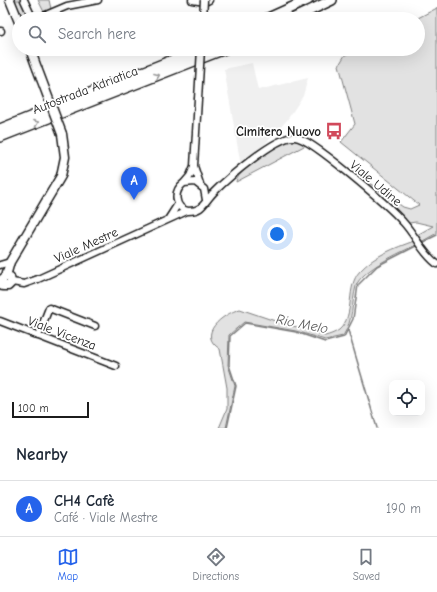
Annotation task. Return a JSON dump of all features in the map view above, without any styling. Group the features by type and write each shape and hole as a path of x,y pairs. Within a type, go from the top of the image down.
{"highway":[{"path":"281,12 308,0"},
{"path":"307,12 332,0"},
{"name":"Autostrada Adriatica","path":"0,130 183,56"},
{"name":"Autostrada Adriatica","path":"0,137 207,56"}],"main road":[{"path":"10,0 15,12"},
{"path":"4,281 10,262 61,176 64,157 62,134 33,56"}],"street":[{"path":"24,0 30,12"},
{"path":"53,12 67,6 98,0"},
{"path":"192,0 206,2 209,0"},
{"path":"203,12 204,0"},
{"path":"168,219 178,204 177,192 190,176 194,166 200,56"},
{"name":"Viale Mestre","path":"4,281 24,284 187,210 199,209 220,186 273,144 286,137 302,138 313,145"},
{"name":"Viale Udine","path":"313,145 398,216 415,237 420,247 437,264"},
{"path":"194,166 206,200"},
{"path":"184,183 192,181 202,186 220,186"},
{"path":"178,204 187,210"},
{"path":"0,266 10,262"},
{"path":"38,336 49,308 95,326"},
{"name":"Viale Vicenza","path":"0,321 116,366"}],"shaded area":[{"path":"13,0 21,0 27,12 18,12"},
{"path":"38,0 49,0 51,9 44,12"},
{"path":"437,8 437,233 421,242 417,235 433,226 416,222 409,223 330,155 403,207 410,209 419,205 341,142 355,124 339,65 344,56 425,56 425,14"},
{"path":"252,63 258,90 308,78 303,96 287,120 268,141 241,166 224,69"},
{"path":"290,140 306,145 236,182 241,173 261,155 278,144"},
{"path":"414,241 416,245 382,262 359,280 354,293 349,323 343,336 325,340 296,331 244,322 229,335 228,365 235,386 226,428 219,428 227,409 227,388 220,349 213,343 211,331 220,320 226,315 240,309 287,325 308,329 325,336 332,334 339,330 344,324 349,309 355,278 360,271 379,256"}],"waterway":[{"name":"Rio Melo","path":"421,243 437,235"},
{"name":"Rio Melo","path":"227,428 236,386 229,365 230,336 245,323 296,332 325,342 344,337 353,319 358,285 377,266 418,245"},
{"path":"348,330 377,428"}],"place":[{"name":"Cimitero Nuovo","path":"334,131"},
{"name":"CH4 Cafè","path":"134,200"}]}
